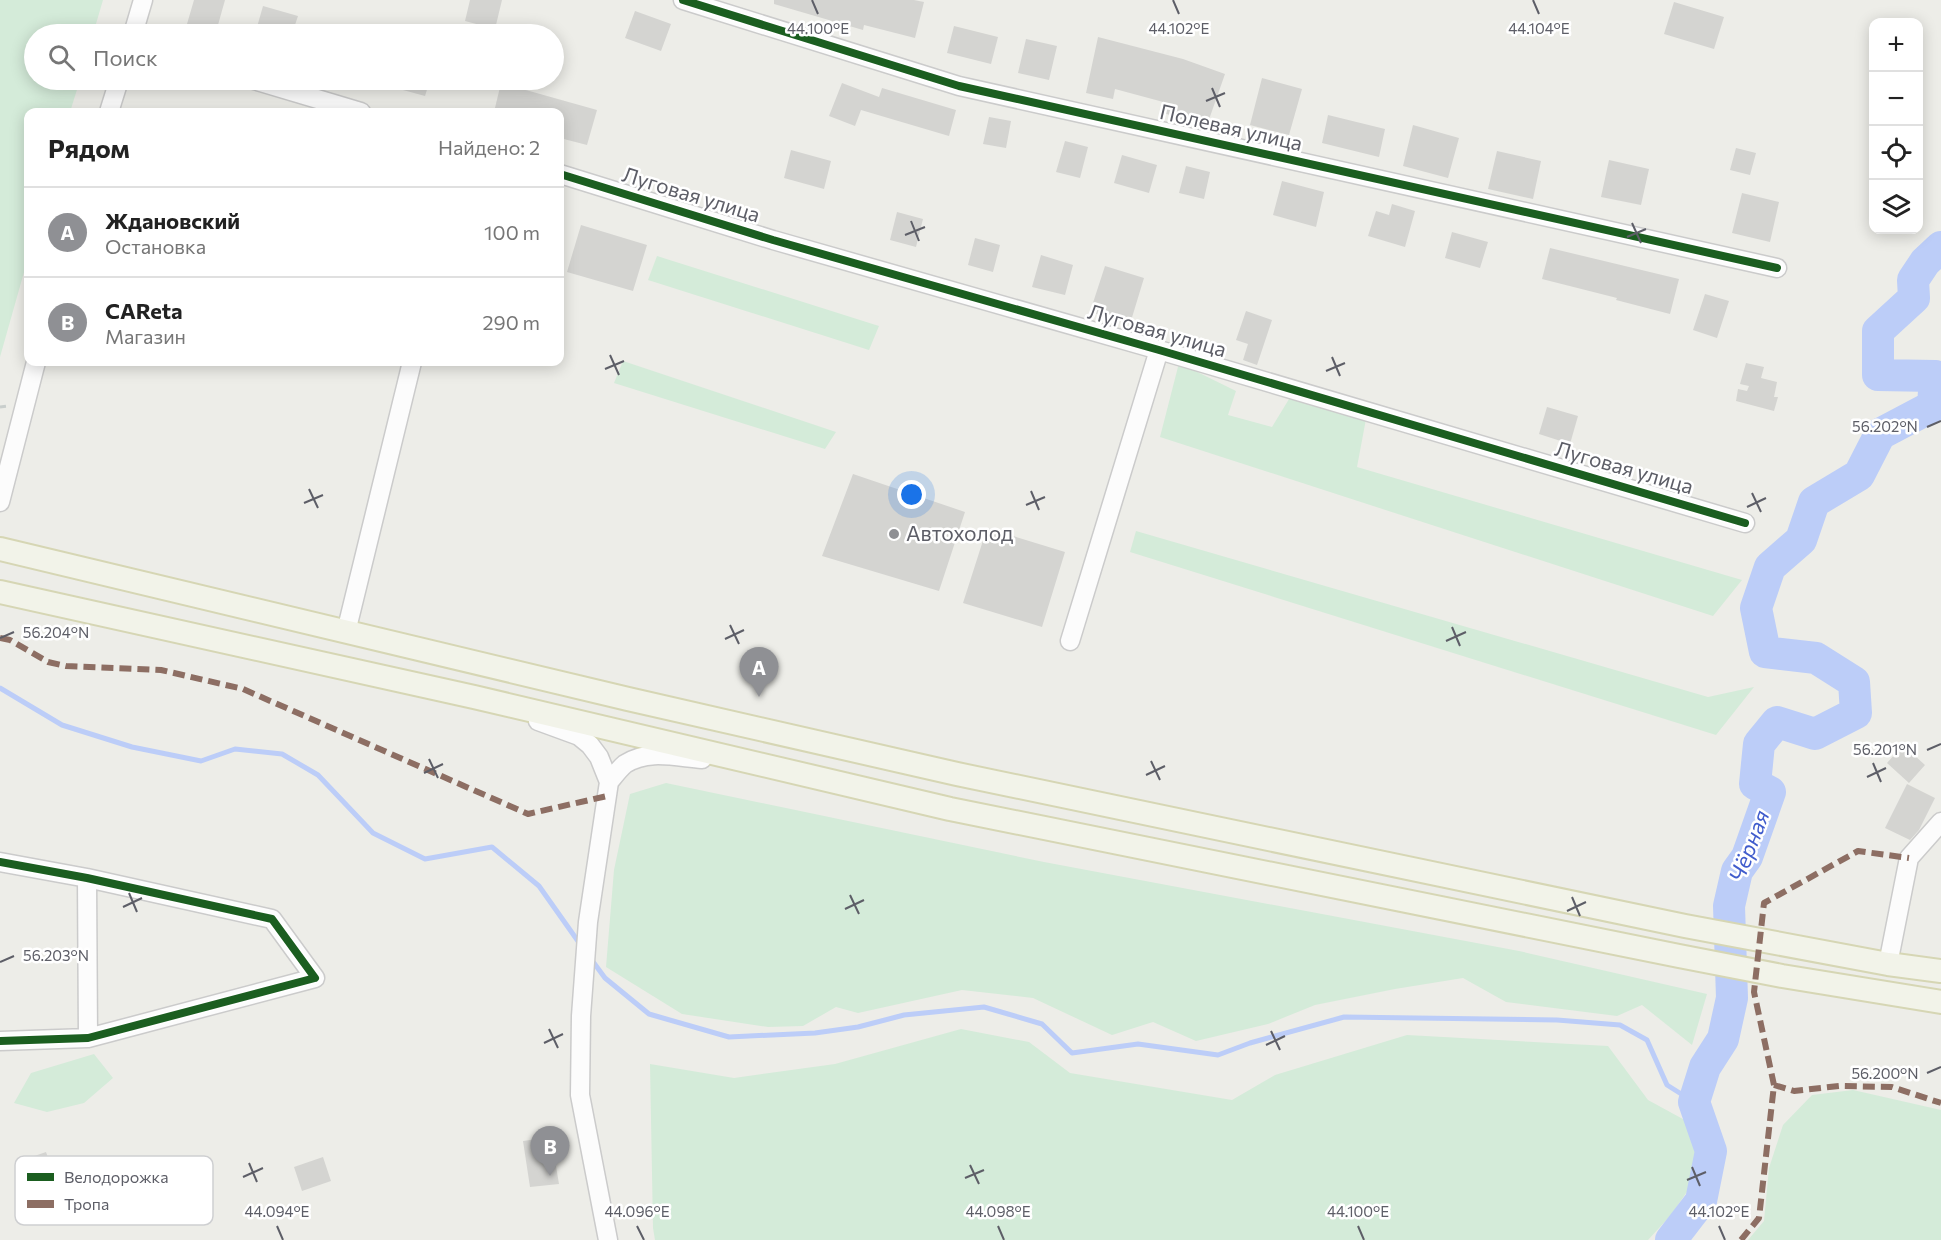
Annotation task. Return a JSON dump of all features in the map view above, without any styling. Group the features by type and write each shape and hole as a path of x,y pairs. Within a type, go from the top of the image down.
{"main road":[{"path":"0,549 628,699 957,774 1685,926 1888,964 1941,971"},
{"path":"0,592 474,697 950,809 1679,956 1782,976 1941,1002"}],"street":[{"path":"136,24 143,0"},
{"name":"Полевая улица","path":"683,0 959,86 1777,268"},
{"path":"110,108 116,90"},
{"path":"287,90 348,108"},
{"name":"Луговая улица","path":"564,175 774,240 1159,350 1745,523"},
{"path":"1070,641 1159,350"},
{"path":"0,502 35,366"},
{"path":"346,632 411,366"},
{"path":"474,697 579,736 599,757 609,782 588,922 581,1017 580,1095 608,1240"},
{"path":"609,782 624,765 638,757 650,754 752,763"},
{"path":"1888,964 1909,858 1941,822"},
{"path":"0,862 87,878 272,919 315,978 88,1038 0,1041"},
{"path":"87,878 88,1038"}],"green space":[{"path":"0,0 103,0 96,24 24,24 24,90 77,90 71,108 24,108 24,272 0,357"},
{"path":"657,256 879,326 869,350 648,280"},
{"path":"623,361 836,432 825,449 614,383"},
{"path":"1179,363 1236,391 1228,415 1272,427 1300,381 1369,403 1357,467 1742,580 1713,616 1160,437"},
{"path":"1136,531 1708,697 1754,687 1716,735 1130,552"},
{"path":"666,783 1044,862 1519,951 1707,994 1692,1045 1642,1005 1617,1016 1506,1002 1463,978 1315,1005 1268,1024 1196,1041 1153,1022 1112,1035 1033,998 962,990 858,1013 836,1007 803,1026 768,1027 682,1014 606,967 614,870 630,794"},
{"path":"961,1029 1029,1042 1070,1073 1232,1100 1275,1075 1407,1035 1608,1046 1648,1100 1692,1124 1706,1164 1671,1215 1648,1240 655,1240 650,1064 734,1078 835,1064"},
{"path":"94,1054 113,1078 84,1103 47,1112 14,1103 31,1073"},
{"path":"1853,1090 1941,1110 1941,1240 1748,1240 1764,1221 1769,1168 1783,1125 1812,1095"}],"building":[{"path":"194,0 225,0 218,24 187,24"},
{"path":"470,0 502,0 496,24 476,24 465,21"},
{"path":"774,0 914,0 924,2 915,38 864,25 863,30 774,4"},
{"path":"1674,2 1724,17 1714,49 1664,34"},
{"path":"263,6 298,16 295,24 258,24"},
{"path":"635,11 671,24 661,51 625,38"},
{"path":"954,26 998,37 991,64 947,53"},
{"path":"1098,37 1183,59 1225,74 1206,128 1164,113 1167,103 1115,89 1113,99 1086,93"},
{"path":"1026,39 1057,46 1049,80 1018,73"},
{"path":"1262,78 1302,89 1289,135 1250,125"},
{"path":"842,83 879,97 882,88 956,110 949,136 861,110 855,126 829,116"},
{"path":"403,90 427,90 425,96"},
{"path":"499,90 526,90 597,110 587,145 564,139 564,108 495,108"},
{"path":"1328,115 1385,129 1379,157 1322,143"},
{"path":"989,117 1011,121 1006,148 983,144"},
{"path":"1413,125 1459,138 1448,178 1403,166"},
{"path":"1065,141 1088,147 1080,178 1056,172"},
{"path":"1736,148 1756,153 1750,175 1730,170"},
{"path":"791,150 831,161 824,189 784,178"},
{"path":"1497,151 1541,161 1533,199 1488,189"},
{"path":"1122,155 1157,165 1149,193 1114,183"},
{"path":"1609,160 1649,169 1641,205 1601,197"},
{"path":"1186,166 1210,172 1204,199 1179,193"},
{"path":"1282,181 1324,192 1316,227 1273,215"},
{"path":"1742,193 1779,202 1770,242 1732,233"},
{"path":"1392,204 1415,211 1405,247 1368,236 1376,211 1389,215"},
{"path":"897,212 923,219 916,247 890,240"},
{"path":"581,225 647,245 633,291 567,272"},
{"path":"1452,232 1488,242 1480,268 1445,258"},
{"path":"975,238 1000,245 993,272 968,265"},
{"path":"1550,248 1679,279 1670,314 1542,279"},
{"path":"1041,255 1073,265 1065,295 1032,287"},
{"path":"1105,266 1144,278 1130,324 1090,312"},
{"path":"1705,294 1729,301 1717,338 1693,330"},
{"path":"1246,311 1272,320 1257,365 1243,360 1248,344 1236,340"},
{"path":"1746,363 1764,367 1761,378 1777,382 1774,397 1778,397 1774,411 1736,401 1738,389 1747,391 1749,386 1740,384"},
{"path":"1547,407 1578,416 1570,444 1539,434"},
{"name":"Автохолод","path":"853,474 965,512 939,591 822,556"},
{"path":"987,528 1065,552 1042,627 963,603"},
{"path":"1903,745 1925,765 1909,783 1887,763"},
{"path":"1907,784 1935,798 1919,830 1910,840 1885,828"},
{"path":"551,1137 559,1184 530,1187 523,1141"},
{"path":"46,1152 47,1156 34,1156"},
{"path":"323,1157 331,1181 302,1191 294,1167"}],"waterway":[{"name":"Чёрная","path":"1671,1240 1701,1201 1711,1151 1694,1102 1705,1067 1723,1039 1732,998 1729,906 1737,871 1747,857 1770,792 1755,784 1759,744 1777,722 1815,734 1856,713 1854,682 1816,658 1765,652 1756,608 1770,567 1801,540 1814,502 1859,475 1880,434 1933,406 1935,376 1878,375 1878,331 1914,298 1913,280 1925,262 1941,247"},
{"path":"0,688 62,725 132,747 201,761 235,749 282,754 318,775 373,833 425,859 492,847 539,886 580,944"},
{"path":"591,959 605,978 649,1014 729,1037 815,1033 858,1027 904,1015 984,1007 1042,1024 1072,1053 1138,1044 1218,1055 1250,1043 1344,1017 1557,1020 1620,1025 1647,1040 1667,1085 1694,1102"}],"marked path":[{"path":"0,638 10,640 48,662 66,666 161,670 243,689 528,814 607,796"},
{"path":"1741,1240 1759,1218 1774,1085 1754,992 1764,903 1858,851 1909,858"},
{"path":"1774,1085 1794,1091 1839,1086 1892,1087 1941,1103"}],"cycle path":[{"path":"683,0 959,86 1777,268"},
{"path":"564,175 773,240 1159,350 1745,523"},
{"path":"0,862 87,878 272,919 315,978 88,1038 0,1041"}],"place":[{"name":"Автохолод","path":"894,534"},
{"name":"Ждановский","path":"759,697"},
{"name":"CAReta","path":"550,1176"}]}
